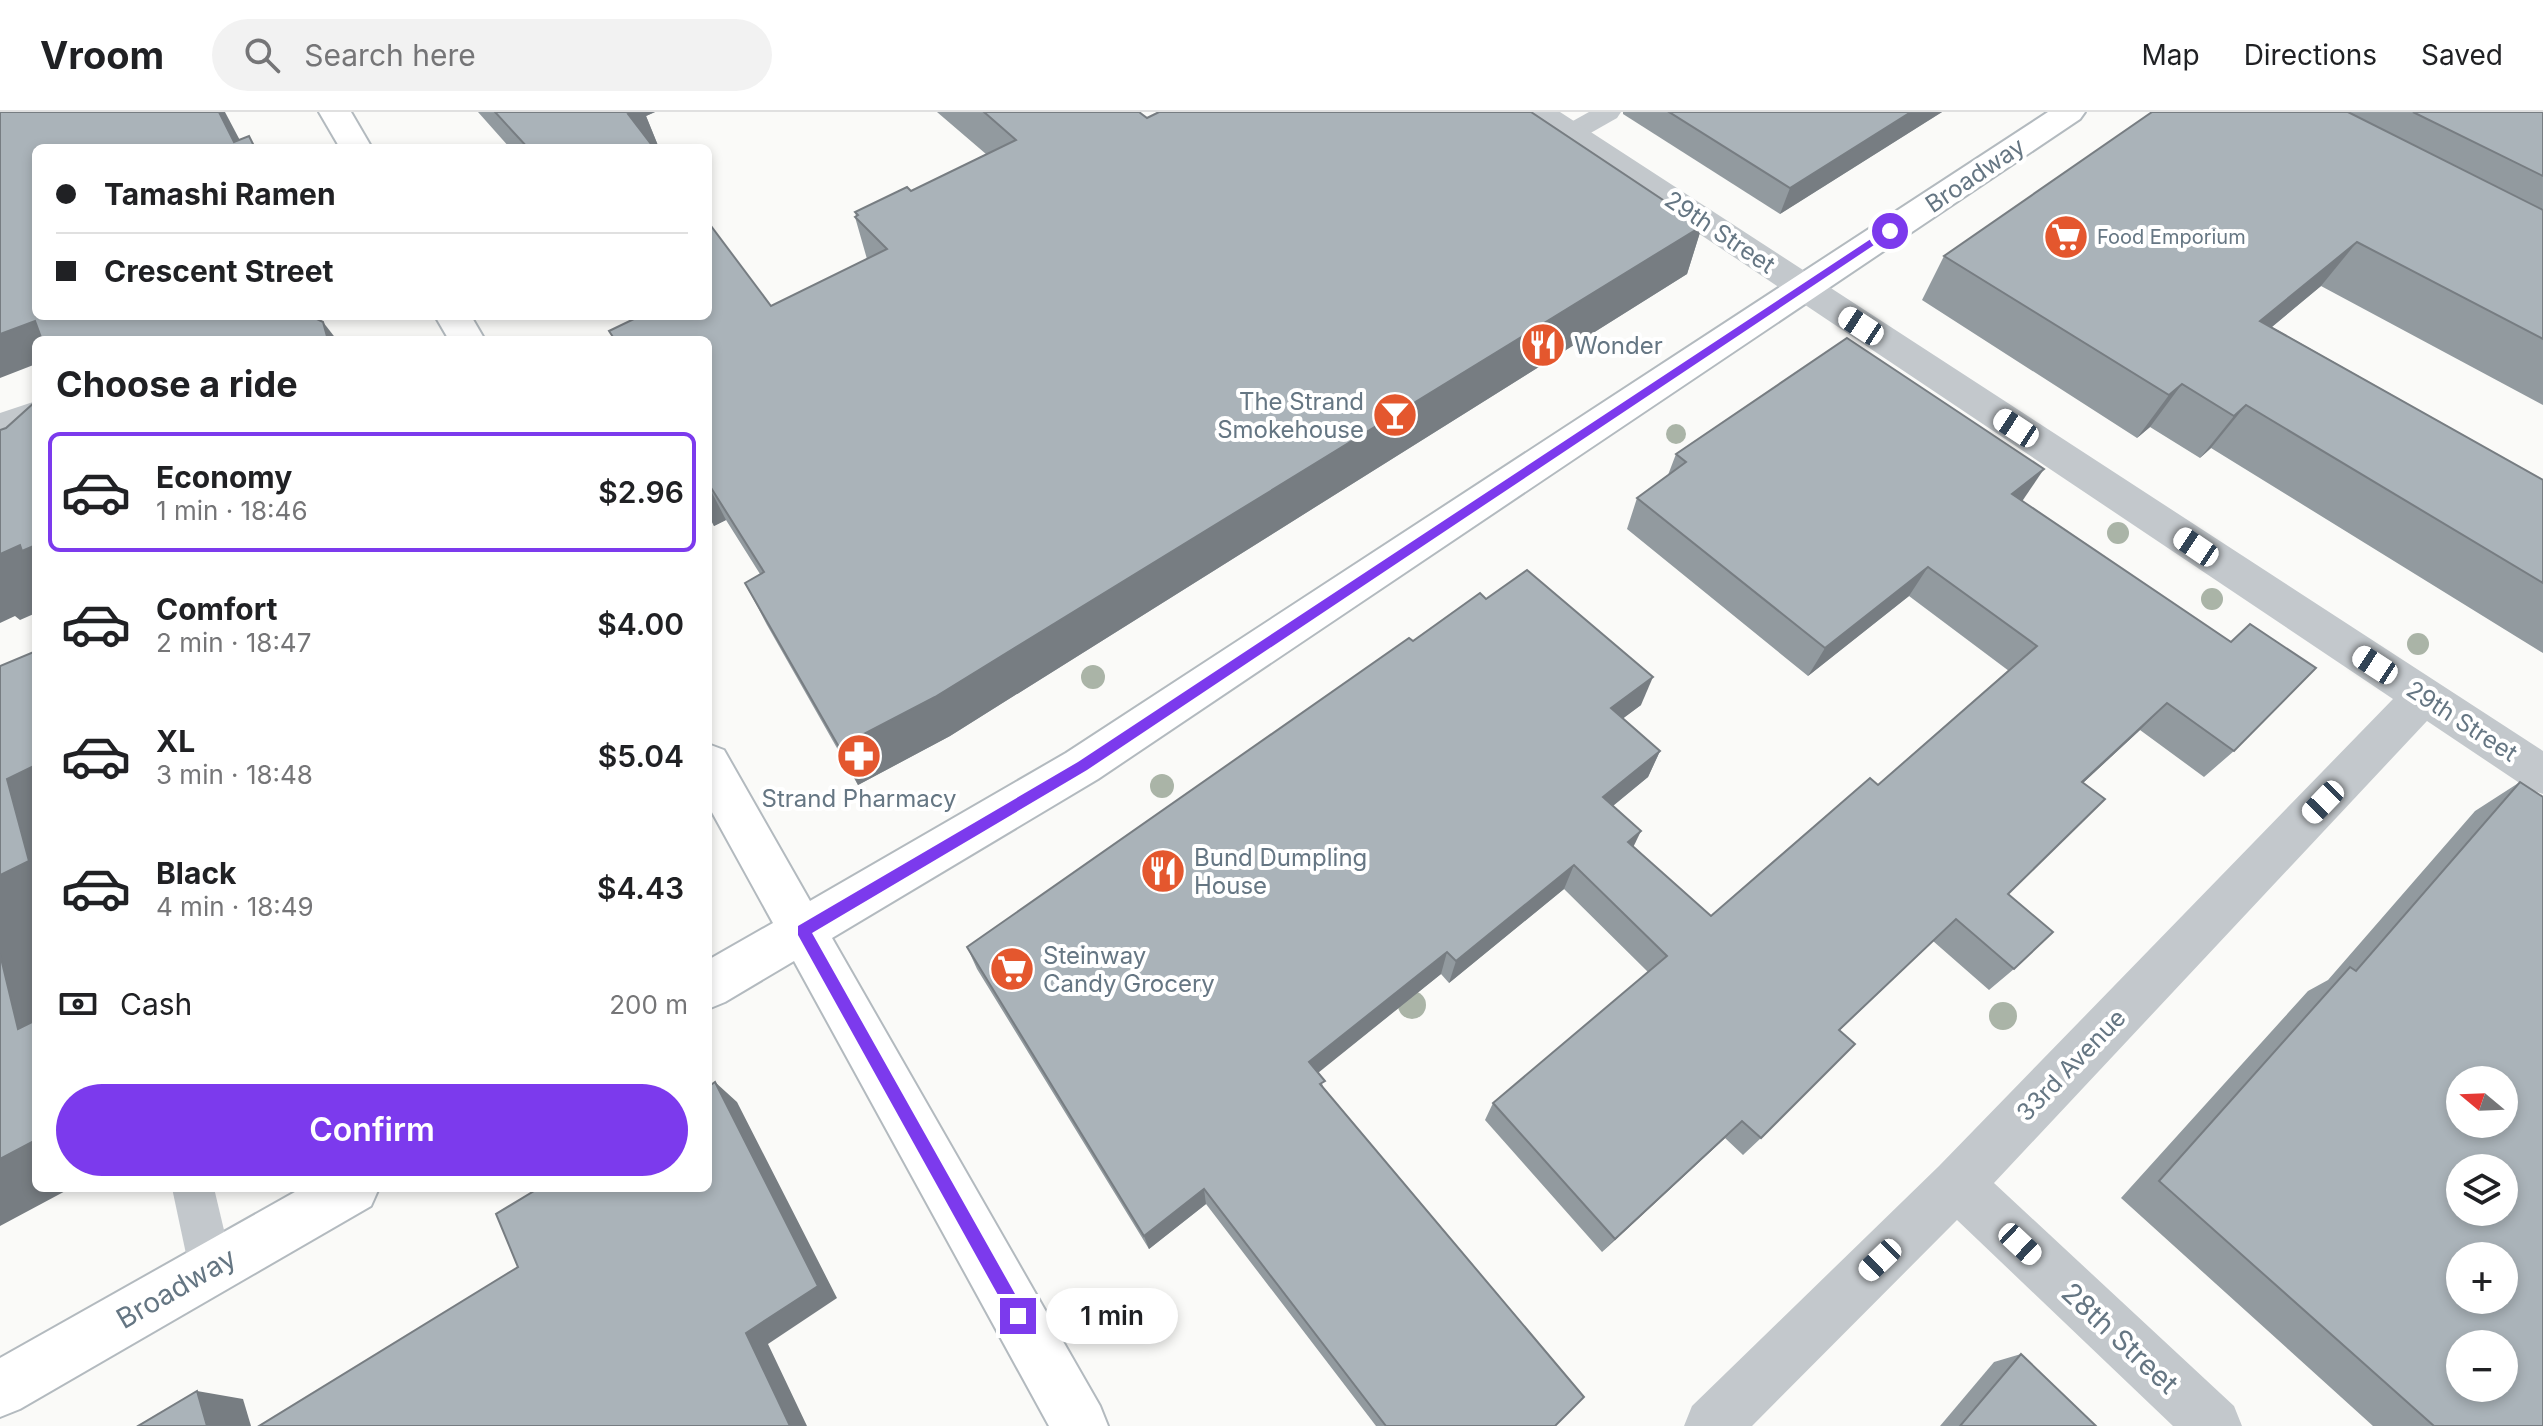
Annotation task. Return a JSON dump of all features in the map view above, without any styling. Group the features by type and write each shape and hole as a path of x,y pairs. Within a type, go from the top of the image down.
{"main road":[{"path":"335,112 354,144"},
{"name":"Broadway","path":"712,984 1082,766 2069,112"},
{"path":"712,770 1080,1426"},
{"name":"Broadway","path":"0,1389 346,1192"}],"street":[{"name":"29th Street","path":"1539,112 2543,775"},
{"path":"0,428 32,416"},
{"name":"33rd Avenue","path":"1712,1426 1957,1184 2423,696"},
{"name":"28th Street","path":"1957,1184 2214,1426"}],"lane":[{"path":"1571,133 1608,112"},
{"path":"194,1192 211,1268"}],"building":[{"path":"0,112 219,112 234,142 249,136 253,144 32,144 32,320 319,320 323,322 327,336 41,336 35,321 0,334"},
{"path":"495,112 633,112 628,114 651,144 524,144"},
{"path":"984,112 1139,112 1147,118 1159,112 1531,112 1702,226 935,697 839,747 745,583 764,572 712,489 712,336 612,336 609,331 632,320 712,320 712,227 771,306 887,249 855,217 858,215 855,212 907,187 911,191 1016,140"},
{"path":"1669,112 1911,112 1790,188"},
{"path":"2152,112 2348,112 2543,210 2543,339 2357,242 2260,321 2543,480 2543,583 2246,405 2234,416 2182,384 2169,395 1944,256"},
{"path":"2413,112 2543,112 2543,176"},
{"path":"1847,338 2044,469 2012,494 2231,642 2250,624 2316,668 2234,751 2167,703 2082,782 2105,799 2008,894 2053,932 2014,969 1956,919 1839,1030 1855,1044 1761,1138 1742,1121 1615,1239 1493,1103 1667,956 1574,865 1456,961 1447,952 1309,1062 1325,1081 1320,1084 1584,1397 1555,1426 1386,1426 1204,1189 1144,1236 967,947 1409,638 1413,641 1480,593 1486,599 1527,570 1653,677 1611,708 1660,751 1603,797 1641,831 1628,842 1711,916 1870,778 1878,785 2037,646 1928,567 1825,648 1637,498 1686,462 1676,454"},
{"path":"32,405 32,547 22,551 20,545 0,554 0,430"},
{"path":"32,653 32,767 7,779 29,861 0,875 0,666"},
{"path":"2520,782 2543,797 2543,1426 2434,1426 2159,1181 2350,967 2356,971"},
{"path":"0,954 18,1029 32,1022 32,1142 0,1159"},
{"path":"715,1082 818,1286 746,1333 790,1426 259,1426 518,1267 496,1214 532,1192 712,1192 712,1084"},
{"path":"2021,1354 2096,1426 1960,1426"},
{"path":"197,1391 207,1426 138,1426"}],"place":[{"name":"Food Emporium","path":"2066,237"},
{"name":"Wonder","path":"1543,345"},
{"name":"The Strand Smokehouse","path":"1395,415"},
{"name":"Strand Pharmacy","path":"859,756"},
{"name":"Bund Dumpling House","path":"1163,871"},
{"name":"Steinway Candy Grocery","path":"1012,969"}],"route":[{"path":"1018,1316 803,931 1082,766 1890,231"}]}
